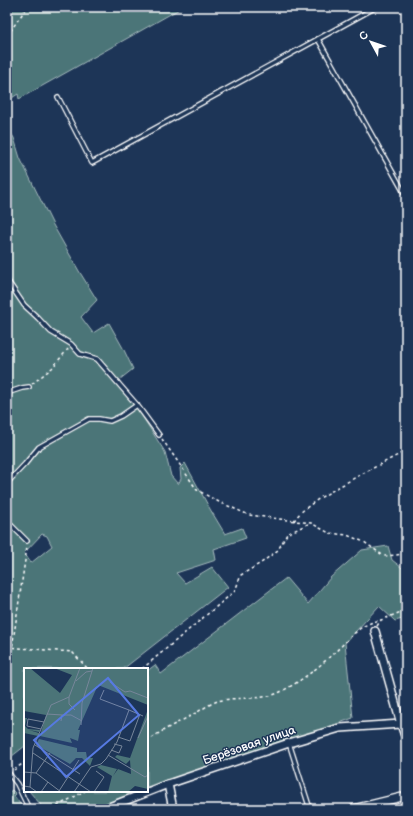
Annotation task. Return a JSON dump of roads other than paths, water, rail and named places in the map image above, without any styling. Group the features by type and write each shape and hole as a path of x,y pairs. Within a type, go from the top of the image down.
{"street":[{"path":"376,631 404,723 406,739"},
{"name":"Берёзовая улица","path":"148,792 288,743 340,728 404,723"},
{"path":"168,784 173,809"},
{"name":"Берёзовая улица","path":"104,809 148,792"},
{"path":"353,809 406,796"}],"lane":[{"path":"58,97 92,163 376,7"},
{"path":"318,39 406,196"},
{"path":"7,280 24,305 51,332 71,344 80,354 97,359 137,405 159,435"},
{"path":"7,393 29,387"},
{"path":"7,483 39,447 89,419 110,421 121,416 137,405"},
{"path":"7,521 27,541"},
{"path":"288,743 310,809"},
{"path":"8,773 16,784 29,809"}]}
